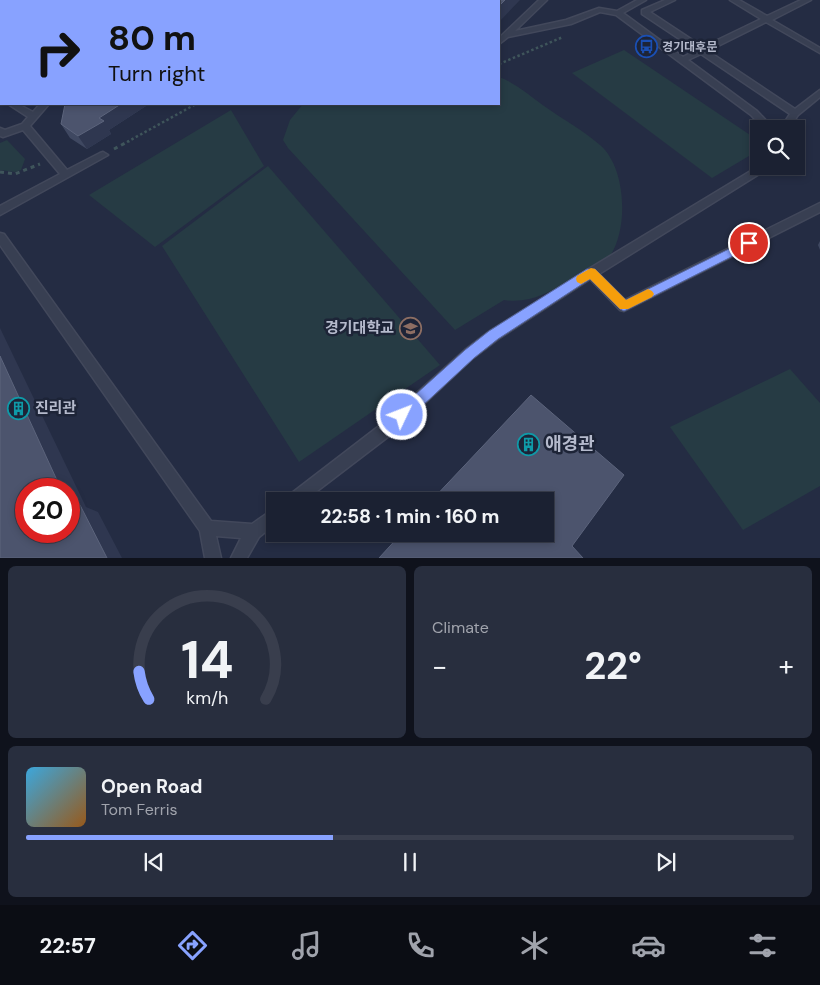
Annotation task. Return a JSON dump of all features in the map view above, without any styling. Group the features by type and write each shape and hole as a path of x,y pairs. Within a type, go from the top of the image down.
{"lane":[{"path":"500,41 543,0"},
{"path":"618,13 642,0"},
{"path":"628,20 670,0"},
{"path":"734,0 820,51"},
{"path":"682,60 807,0"},
{"path":"508,35 568,22 598,10 618,13 754,112 762,120"},
{"path":"645,12 794,113"},
{"path":"790,120 794,113 820,93"},
{"path":"14,105 34,116"},
{"path":"0,131 3,134 25,126 44,105"},
{"path":"25,126 66,175"},
{"path":"0,211 103,155"},
{"path":"305,492 388,428 469,354 494,335 591,273 752,175"},
{"path":"591,273 624,306 820,207"},
{"path":"0,237 208,528 213,558"},
{"path":"238,558 254,532 266,522"},
{"path":"208,528 254,532"}],"path":[{"path":"500,64 567,35"},
{"path":"103,155 194,105"},
{"path":"0,172 15,174 53,159"}],"shaded area":[{"path":"624,50 750,135 750,155 712,178 572,73"},
{"path":"500,78 518,87 587,135 609,155 620,182 622,198 620,230 616,244 610,256 598,266 555,289 531,299 504,300 455,330 288,148 283,140 290,120 302,105 500,105"},
{"path":"231,110 264,166 155,247 89,195"},
{"path":"7,140 25,159 21,170 15,172 0,170 0,143"},
{"path":"268,166 440,365 299,462 162,246"},
{"path":"790,369 820,403 820,486 743,530 670,427"}],"building":[{"path":"65,105 119,105 99,118 104,121 78,136 61,124"},
{"path":"0,356 56,478 15,478 15,543 80,543 80,505 107,558 0,558"},
{"name":"애경관","path":"531,395 624,475 572,546 583,558 379,558 394,542 554,542 554,492 439,492"}],"slow traffic":[{"path":"581,279 591,273 624,306 648,294"}],"place":[{"name":"경기대후문","path":"646,47"},
{"name":"경기대학교","path":"410,328"},
{"name":"진리관","path":"19,408"},
{"name":"애경관","path":"529,444"}],"route":[{"path":"402,415 469,354 494,335 591,273 624,306 749,243"}]}
